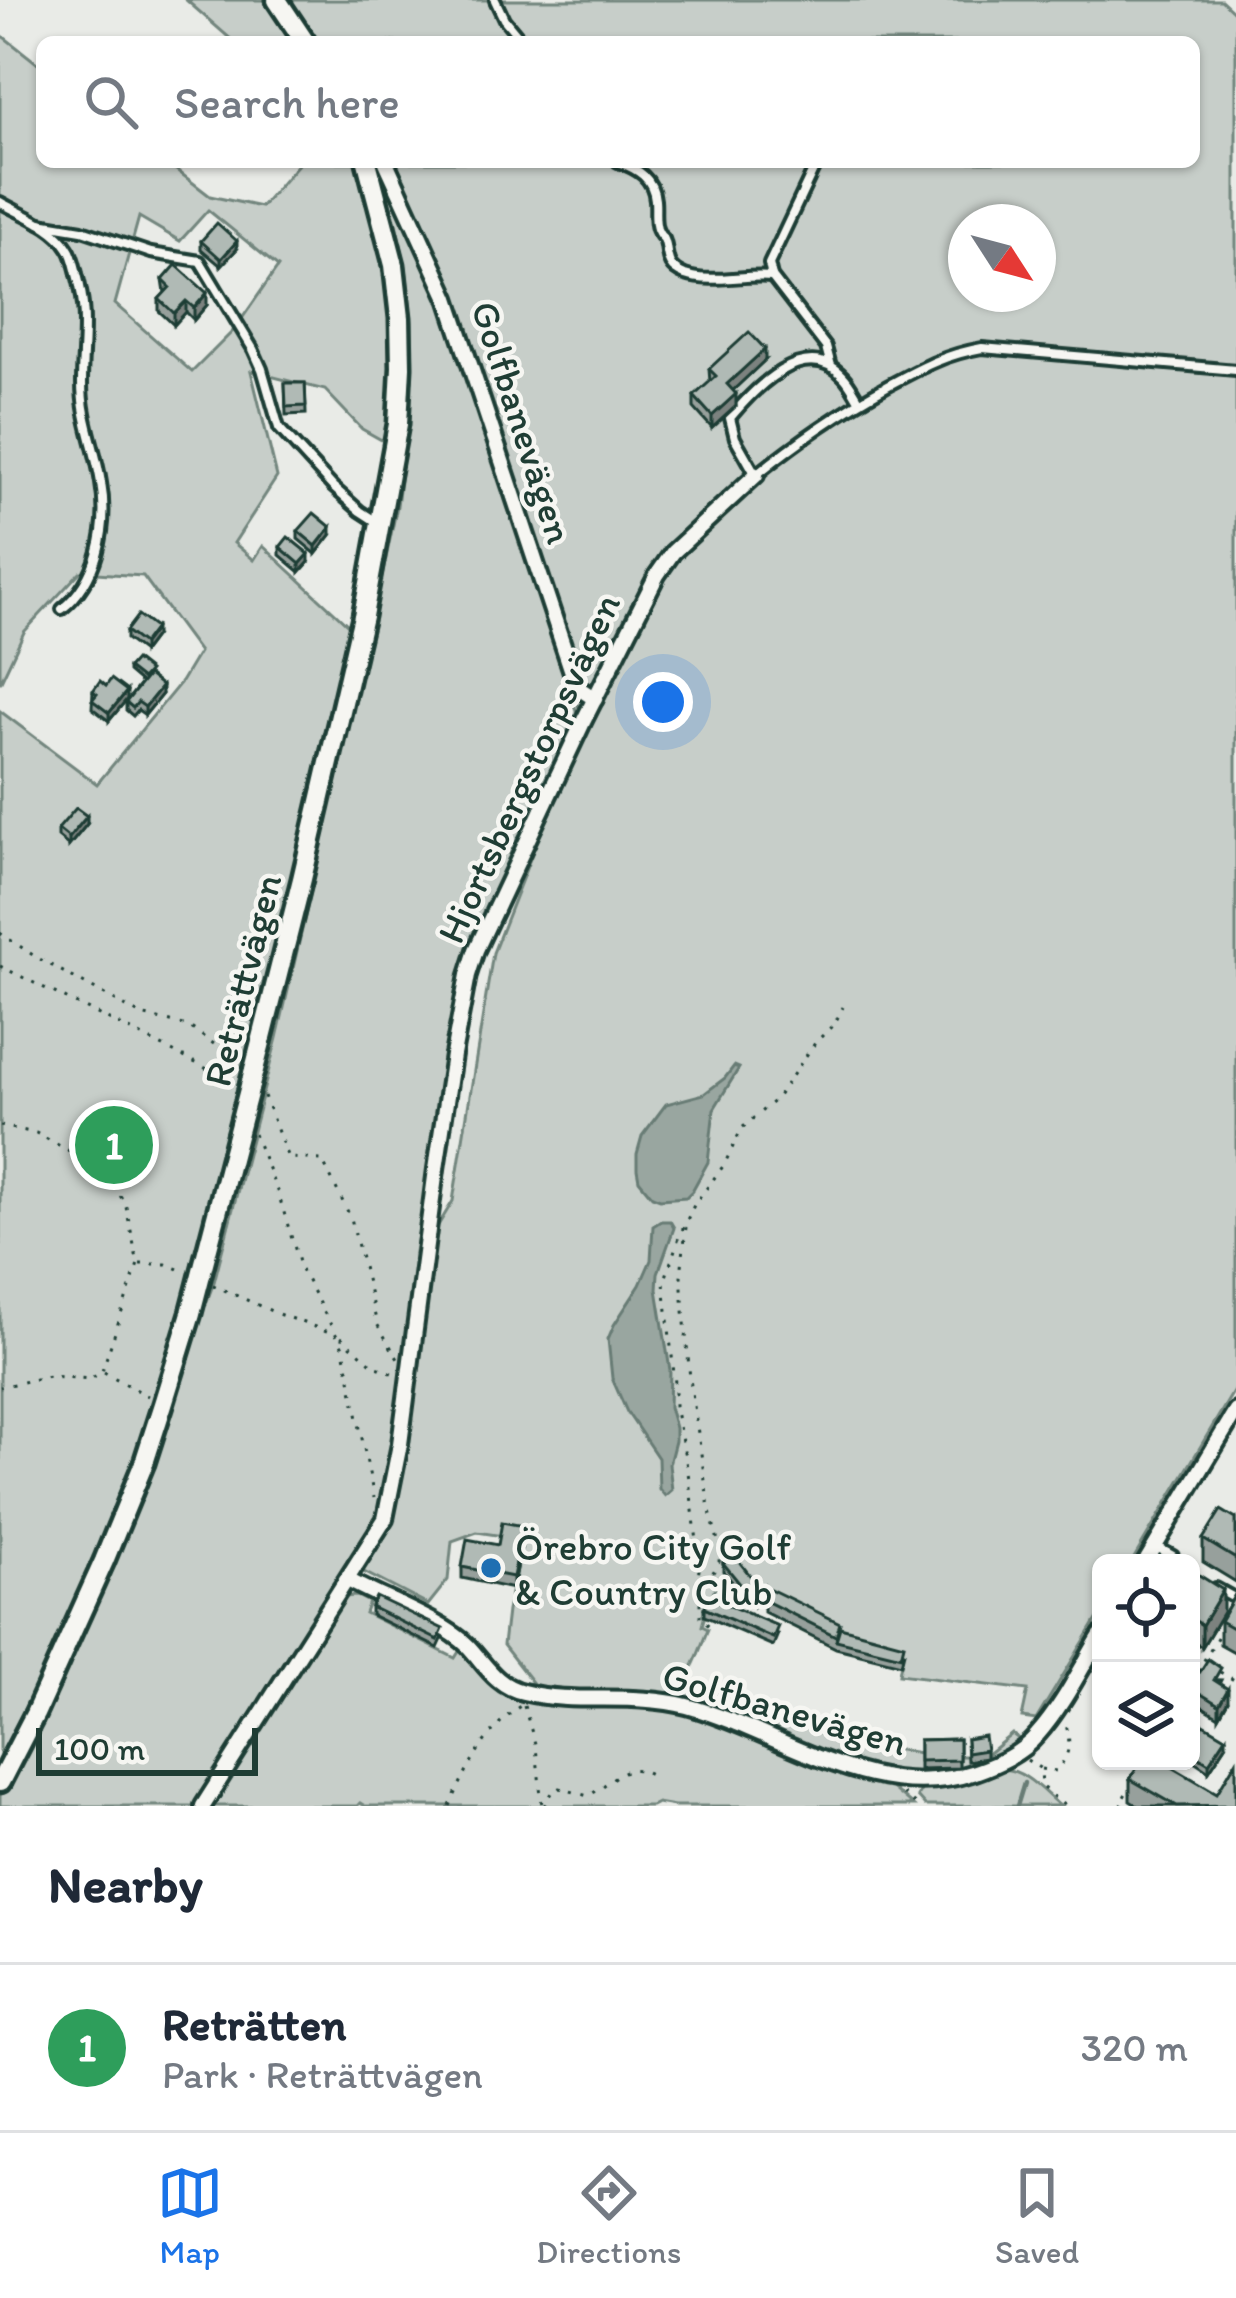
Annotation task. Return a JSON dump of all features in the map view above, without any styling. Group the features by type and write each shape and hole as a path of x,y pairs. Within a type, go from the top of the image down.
{"street":[{"path":"277,0 301,36"},
{"name":"Reträttvägen","path":"0,1782 104,1561 144,1462 200,1278 302,879 362,616 398,424 400,318 394,265 369,168"},
{"name":"Golfbanevägen","path":"389,168 448,298 577,687 595,699"},
{"name":"Hjortsbergstorpsvägen","path":"203,1806 380,1528 392,1496 436,1169 468,975 485,929 641,602 673,552 756,475"},
{"path":"1150,1554 1234,1416"},
{"path":"348,1580 463,1641 499,1681 524,1699"},
{"name":"Golfbanevägen","path":"524,1699 658,1700 746,1727 831,1764 921,1781 964,1776 1017,1752 1040,1733 1092,1649"}],"lane":[{"path":"495,0 518,36"},
{"path":"635,168 649,180 655,196 656,228 673,269 705,279 772,277"},
{"path":"814,168 770,264 772,277 826,346 831,366"},
{"path":"0,202 57,235 69,249 86,304 82,384 86,425 102,487 102,518 97,556 86,585 62,609"},
{"path":"40,224 82,230 151,253 200,261 253,349 279,428 332,487 380,524"},
{"name":"Hjortsbergstorpsvägen","path":"756,475 860,400 952,353 982,348 1236,370"},
{"path":"756,475 735,438 730,418 748,395 784,367 811,361 831,366 860,400"},
{"path":"1155,1546 1169,1554"},
{"path":"1206,1582 1236,1599"}],"path":[{"path":"0,966 224,1079 244,1109 279,1196 302,1272 337,1334 349,1369 380,1528"},
{"path":"714,1629 700,1619 696,1587 700,1564 675,1406 664,1283 694,1205 724,1165 742,1128 776,1100 843,1007"},
{"path":"0,1126 36,1133 84,1159 112,1181 126,1208 138,1264 102,1371 91,1379 49,1376 0,1388"},
{"path":"686,1223 681,1276 690,1379 720,1548 719,1562 700,1595"},
{"path":"138,1264 166,1264 278,1314 337,1334 375,1366 407,1376"},
{"path":"102,1371 163,1404"},
{"path":"1200,1667 1225,1624"},
{"path":"1220,1672 1236,1682"},
{"path":"450,1806 483,1743 524,1699 543,1806"},
{"path":"1017,1752 1041,1769 1056,1771 1070,1751 1064,1718"},
{"path":"543,1806 560,1788 588,1796 633,1768 655,1778"},
{"path":"1041,1769 1042,1786 1065,1806"},
{"path":"1124,1806 1120,1804 1135,1778"}],"shaded area":[{"path":"186,0 265,0 294,36 227,36"},
{"path":"288,0 1221,0 1236,14 1236,1387 1136,1554 1092,1554 1092,1628 1036,1720 1022,1718 1028,1690 899,1674 903,1652 770,1601 734,1564 710,1600 702,1626 708,1629 692,1669 672,1690 661,1697 538,1690 503,1645 523,1539 477,1532 452,1541 448,1580 428,1605 352,1566 198,1806 0,1806 0,1792 169,1403 214,1282 277,1038 397,506 412,379 406,267 376,168 1200,168 1200,36 313,36","holes":["561,660 584,721 493,953 453,1201 428,1242 415,1252 465,972 504,872 578,717"]},
{"path":"0,34 36,62 36,168 174,168 210,196 261,207 295,168 363,168 385,262 394,378 387,443 362,429 325,390 251,371 277,477 234,543 254,560 263,546 349,626 349,637 197,1277 113,1521 0,1757 0,711 97,784 181,682 199,652 143,576 80,572 24,632 0,683","holes":["208,210 278,267 234,330 192,372 115,304 139,217 180,241"]},
{"path":"734,1066 739,1068 714,1109 708,1162 692,1191 686,1197 652,1196 637,1169 642,1136 666,1104 704,1094"},
{"path":"670,1221 674,1228 657,1289 675,1428 669,1464 672,1490 665,1496 659,1489 658,1458 627,1412 612,1378 608,1339 640,1285 651,1260 653,1226"},
{"path":"357,1596 369,1602 365,1613 455,1658 460,1650 465,1652 497,1687 514,1698 688,1713 840,1774 887,1784 913,1806 209,1806 343,1597"},
{"path":"698,1682 743,1702 742,1711 732,1716 674,1699"},
{"path":"762,1711 839,1741 940,1756 985,1756 1012,1734 1020,1740 985,1764 963,1770 892,1773 838,1761 761,1728"},
{"path":"1000,1769 1025,1777 1060,1806 925,1806 917,1797 923,1787 963,1782"}],"building":[{"path":"217,223 237,241 221,259 201,241"},
{"path":"176,265 207,293 194,308 186,301 174,313 159,299 170,287 163,280"},
{"path":"749,332 765,349 727,384 736,394 712,416 694,396 716,376 709,369"},
{"path":"285,383 305,383 306,406 286,407"},
{"path":"314,513 331,527 316,546 298,531"},
{"path":"288,537 309,554 300,564 280,547"},
{"path":"138,615 155,628 143,644 126,631"},
{"path":"135,660 149,671 142,679 128,668"},
{"path":"148,675 162,686 145,707 138,702 133,708 126,702"},
{"path":"111,679 127,691 109,713 92,700 100,681 106,686"},
{"path":"76,808 87,816 69,838 58,829"},
{"path":"1221,1510 1236,1519 1236,1559 1203,1539"},
{"name":"Örebro City Golf & Country Club","path":"502,1522 523,1526 513,1577 462,1567 467,1539 498,1545"},
{"path":"734,1555 763,1586 754,1598 739,1588 723,1563"},
{"path":"1200,1576 1223,1590 1200,1624"},
{"path":"770,1589 840,1623 836,1636 764,1600"},
{"path":"1236,1593 1236,1630 1220,1621"},
{"path":"376,1597 443,1629 438,1640 371,1607"},
{"path":"709,1597 778,1626 773,1638 704,1608"},
{"path":"840,1627 904,1644 901,1656 836,1640"},
{"path":"1208,1659 1221,1668 1214,1680 1228,1689 1219,1705 1200,1693 1200,1672"},
{"path":"1204,1724 1226,1737 1209,1763 1200,1758"},
{"path":"984,1736 986,1750 967,1753 966,1739"},
{"path":"959,1739 959,1760 919,1761 919,1740"},
{"path":"1236,1761 1236,1805 1177,1806 1130,1779 1136,1770 1177,1770 1217,1793"}],"waterway":[{"path":"1017,1806 1024,1783"}],"place":[{"name":"Reträtten","path":"114,1145"},
{"name":"Örebro City Golf & Country Club","path":"491,1568"}]}
